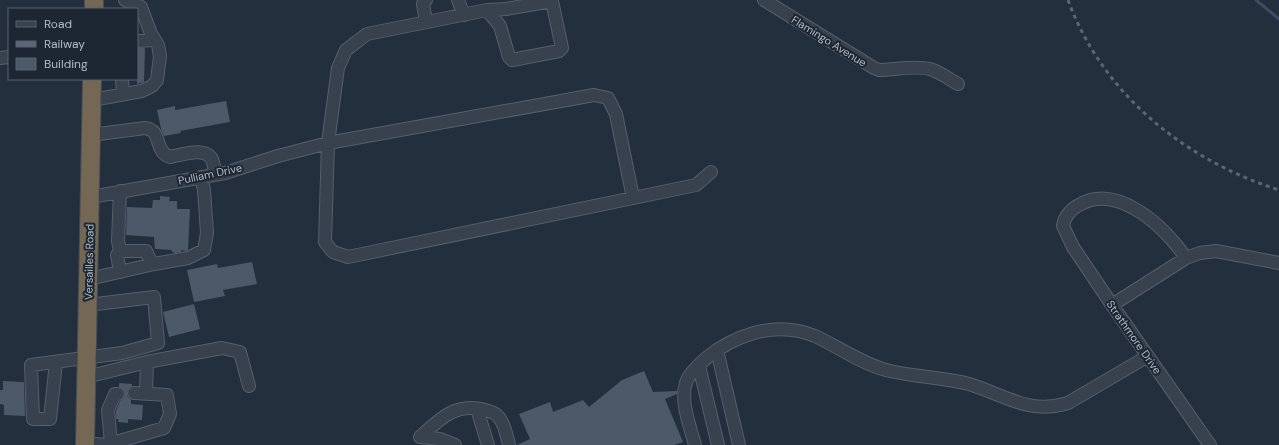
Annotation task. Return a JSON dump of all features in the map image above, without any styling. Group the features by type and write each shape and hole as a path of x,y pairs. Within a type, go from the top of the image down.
{"highway":[{"name":"Versailles Road","path":"85,444 91,197 92,80"}],"street":[{"path":"426,0 423,4 426,22"},
{"path":"458,0 464,15"},
{"name":"Flamingo Avenue","path":"764,0 874,68 879,70 912,68 929,69 944,75 958,84"},
{"path":"486,10 500,26 509,57 512,60 559,51 562,48 552,2 506,9 486,10 367,34 346,50 338,68 328,143 325,242 333,252 348,257 696,185 711,172"},
{"path":"92,100 142,91 152,86 157,80 160,56 158,45 154,40 141,7 126,3"},
{"path":"138,41 154,40"},
{"path":"122,80 123,94"},
{"name":"Pulliam Drive","path":"91,197 215,175 328,143 594,95 608,98 616,114 633,198"},
{"path":"92,134 145,128 150,129 154,132 160,147 166,155 170,157 198,152 204,153 212,159 215,175"},
{"path":"89,279 152,264 188,258 204,250 207,233 204,190 201,177"},
{"path":"120,192 118,241 120,251 117,254 120,272"},
{"name":"Strathmore Drive","path":"1186,258 1173,239 1155,223 1130,206 1111,199 1092,199 1080,204 1070,212 1063,223 1073,247 1210,445"},
{"path":"120,251 146,251 152,264"},
{"path":"1112,305 1186,258 1200,253 1216,251 1279,263"},
{"path":"56,362 50,419 33,419 31,365 122,353 158,343 154,297 88,306"},
{"path":"695,445 684,397 686,384 689,377 708,357 733,340 746,335 773,329 786,329 802,332 870,365 886,370 968,384 1032,406 1055,406 1068,403 1148,356"},
{"path":"86,377 147,362 222,348 240,352 248,386"},
{"path":"717,350 739,445"},
{"path":"85,444 111,444 164,428 170,414 167,395 140,394 147,362"},
{"path":"699,366 718,445"},
{"path":"111,444 108,410 115,394 118,394"},
{"path":"416,441 442,417 453,411 466,408 478,408 489,411 497,415 502,420 509,445"},
{"path":"478,408 488,445"},
{"path":"416,441 440,439 455,445"}],"building":[{"path":"138,48 145,48 144,82 137,84"},
{"path":"226,101 230,122 180,131 181,133 164,136 157,110 175,106 175,110"},
{"path":"160,196 170,197 169,201 177,201 177,209 190,209 188,250 186,251 181,250 181,252 176,253 172,252 172,250 155,249 154,237 126,235 127,207 152,208 153,200 160,200"},
{"path":"252,262 257,284 223,290 225,296 194,302 187,270 217,264 218,268"},
{"path":"194,304 200,329 169,337 163,312"},
{"path":"644,371 653,392 677,391 677,394 665,399 683,442 674,445 517,445 530,439 519,414 550,402 553,412 583,400 589,407 622,380"},
{"path":"3,381 24,382 25,416 4,415 4,405 0,404 0,390 3,390"},
{"path":"119,383 132,384 132,386 128,389 127,396 131,400 131,404 143,405 142,420 128,419 128,423 118,422 118,419 116,419 116,411 125,394 124,390 119,387"}],"waterway":[{"path":"1256,0 1279,19"}],"railway":[{"path":"1068,0 1083,34 1103,66 1125,94 1151,119 1180,142 1211,161 1244,177 1279,190"}]}
